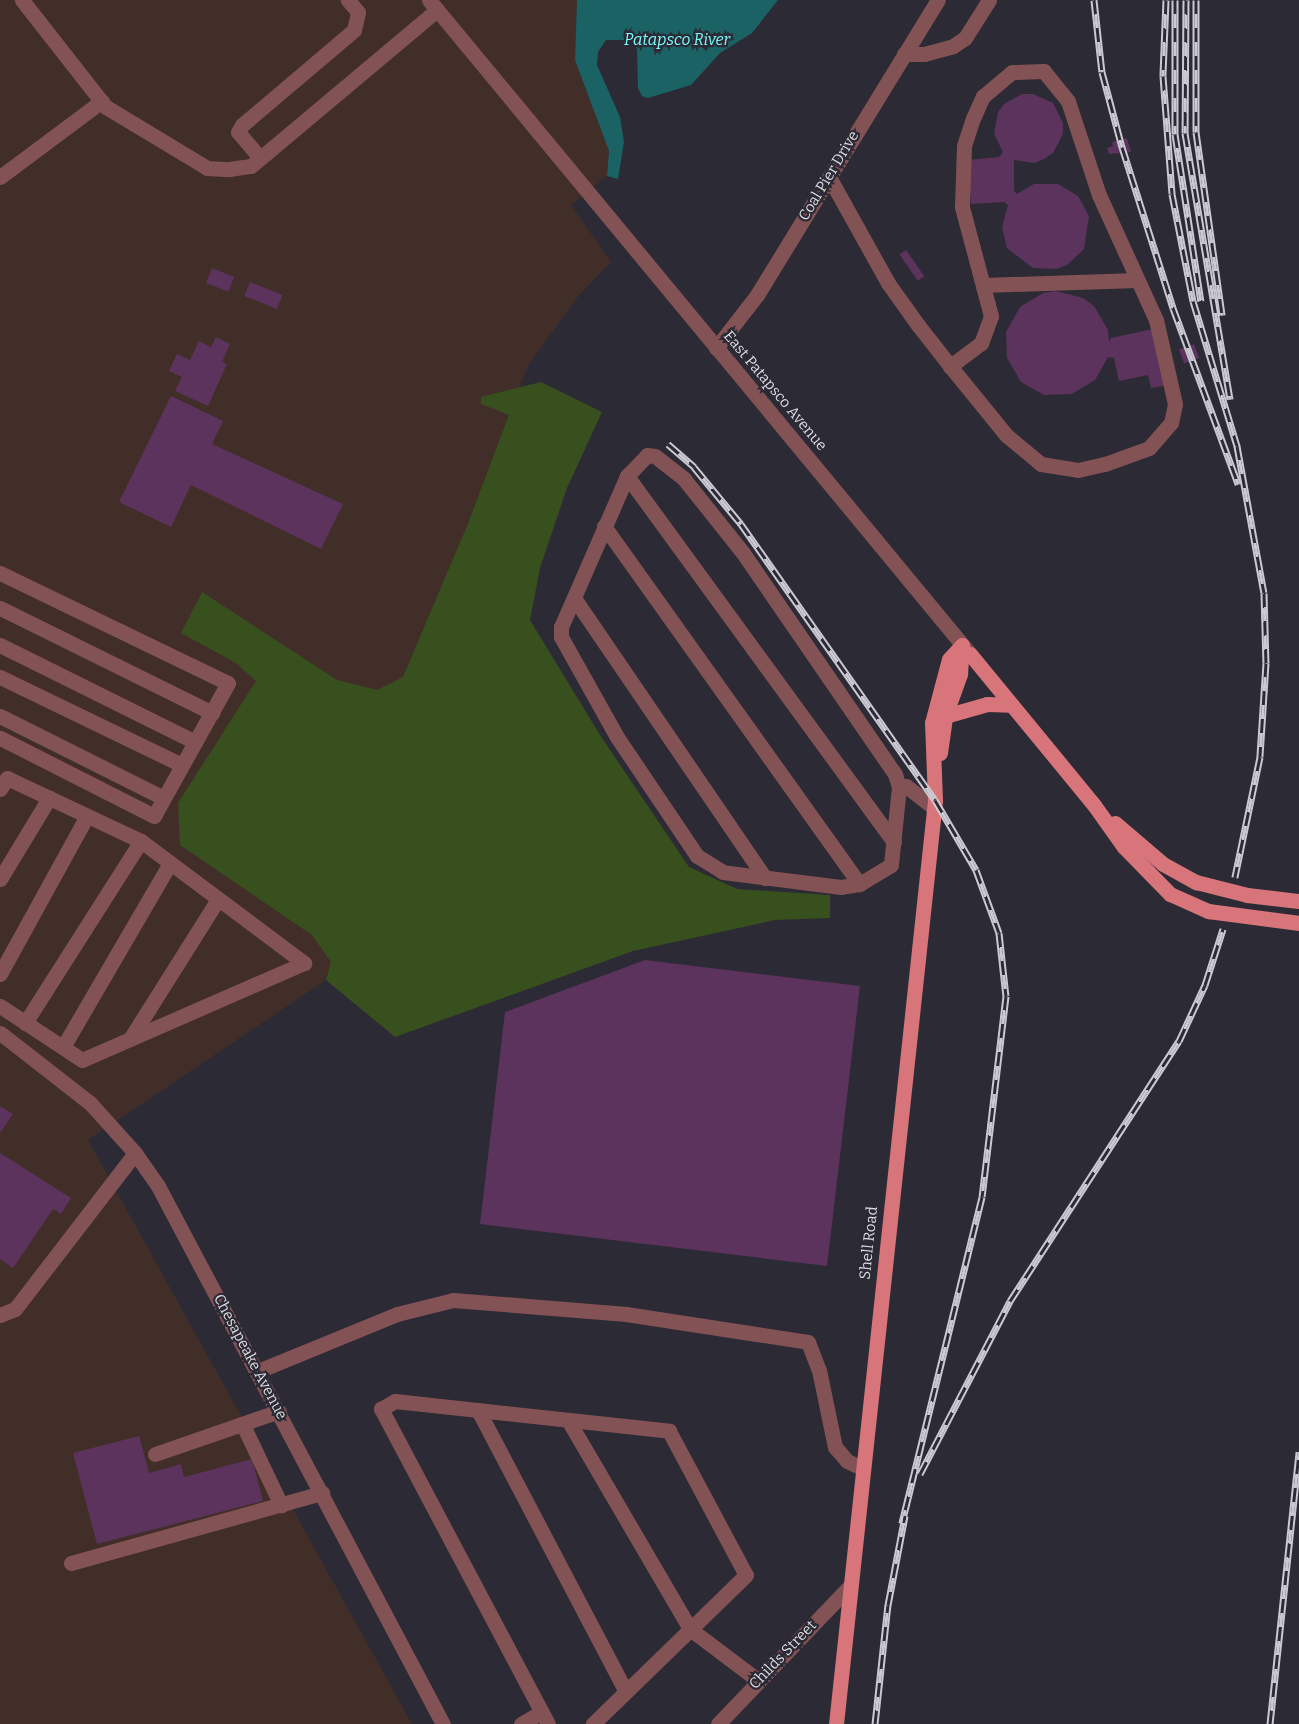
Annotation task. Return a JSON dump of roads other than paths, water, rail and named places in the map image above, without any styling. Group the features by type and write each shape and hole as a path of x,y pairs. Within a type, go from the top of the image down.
{"main road":[{"name":"East Patapsco Avenue","path":"966,650 1094,805 1141,868 1186,904 1243,918 1299,923"},
{"name":"Shell Road","path":"836,1724 934,808 935,766 945,716 960,675 966,650"},
{"name":"Shell Road","path":"935,766 932,749 935,707 949,659 966,650"},
{"path":"945,716 987,704 1010,705"},
{"name":"East Patapsco Avenue","path":"1094,805 1149,854 1180,875 1215,889 1299,901"}],"street":[{"path":"22,0 102,101 207,168 251,165 433,5"},
{"path":"260,158 238,132 242,125 354,30 358,12 348,0"},
{"name":"Coal Pier Drive","path":"716,348 757,295 938,0"},
{"path":"904,54 939,51 953,46 965,38 989,0"},
{"name":"East Patapsco Avenue","path":"433,5 966,650"},
{"path":"829,177 888,283 951,366 1006,435 1041,464 1078,470 1149,448 1171,423 1175,404 1156,320 1100,195 1068,100 1044,71 1029,69 1012,72 983,96 964,146 962,207 991,316 981,343 951,366"},
{"path":"0,177 102,101"},
{"path":"983,285 1137,280"},
{"path":"647,455 655,456 684,479 743,553 895,774 899,787 894,842 886,871 859,884 841,887 723,872 697,856 617,737 561,637 561,627 627,476 647,455"},
{"path":"627,476 894,842"},
{"path":"604,526 859,884"},
{"path":"0,573 228,683 154,816 0,738"},
{"path":"573,598 765,878"},
{"path":"0,608 212,712"},
{"path":"0,645 195,742"},
{"path":"0,676 182,765"},
{"path":"0,716 164,798"},
{"path":"0,789 7,778 141,841 304,963 82,1060 0,1006"},
{"path":"899,787 906,786 934,808"},
{"path":"0,879 49,798"},
{"path":"0,974 87,816"},
{"path":"25,1023 141,841"},
{"path":"63,1047 171,863"},
{"path":"130,1039 219,899"},
{"name":"Chesapeake Avenue","path":"0,1033 90,1103 135,1153 179,1224 443,1724"},
{"path":"0,1315 15,1309 135,1153"},
{"path":"258,1371 397,1314 453,1300 626,1314 808,1342 819,1370 835,1447 847,1461 862,1468"},
{"path":"521,1724 545,1718 381,1408 395,1401 669,1431 746,1575 593,1724"},
{"path":"478,1410 626,1692"},
{"path":"155,1454 279,1411"},
{"path":"568,1420 690,1629 759,1681"},
{"path":"243,1425 281,1505"},
{"path":"71,1563 322,1493"},
{"name":"Childs Street","path":"718,1724 849,1586"}],"water":[{"name":"Patapsco River","path":"577,0 778,0 752,33 720,53 691,85 648,98 642,96 638,88 637,49 630,40 606,40 598,52 597,65 620,117 624,142 618,179 607,176 609,151 575,60"}],"railway":[{"path":"1094,0 1102,72 1122,147 1173,308 1238,484"},
{"path":"1166,0 1163,76 1172,194 1193,301 1237,446 1264,593 1266,663 1260,757 1235,877"},
{"path":"1175,0 1175,134 1201,301"},
{"path":"1186,0 1185,133 1230,399"},
{"path":"1196,0 1196,132 1222,315"},
{"path":"668,444 694,467 741,524 935,800 976,870 999,933 1006,996 982,1197 902,1523"},
{"path":"920,1474 1010,1301 1179,1041 1205,985 1223,929"},
{"path":"1270,1724 1299,1452"},
{"path":"875,1724 888,1605 905,1516"}]}
